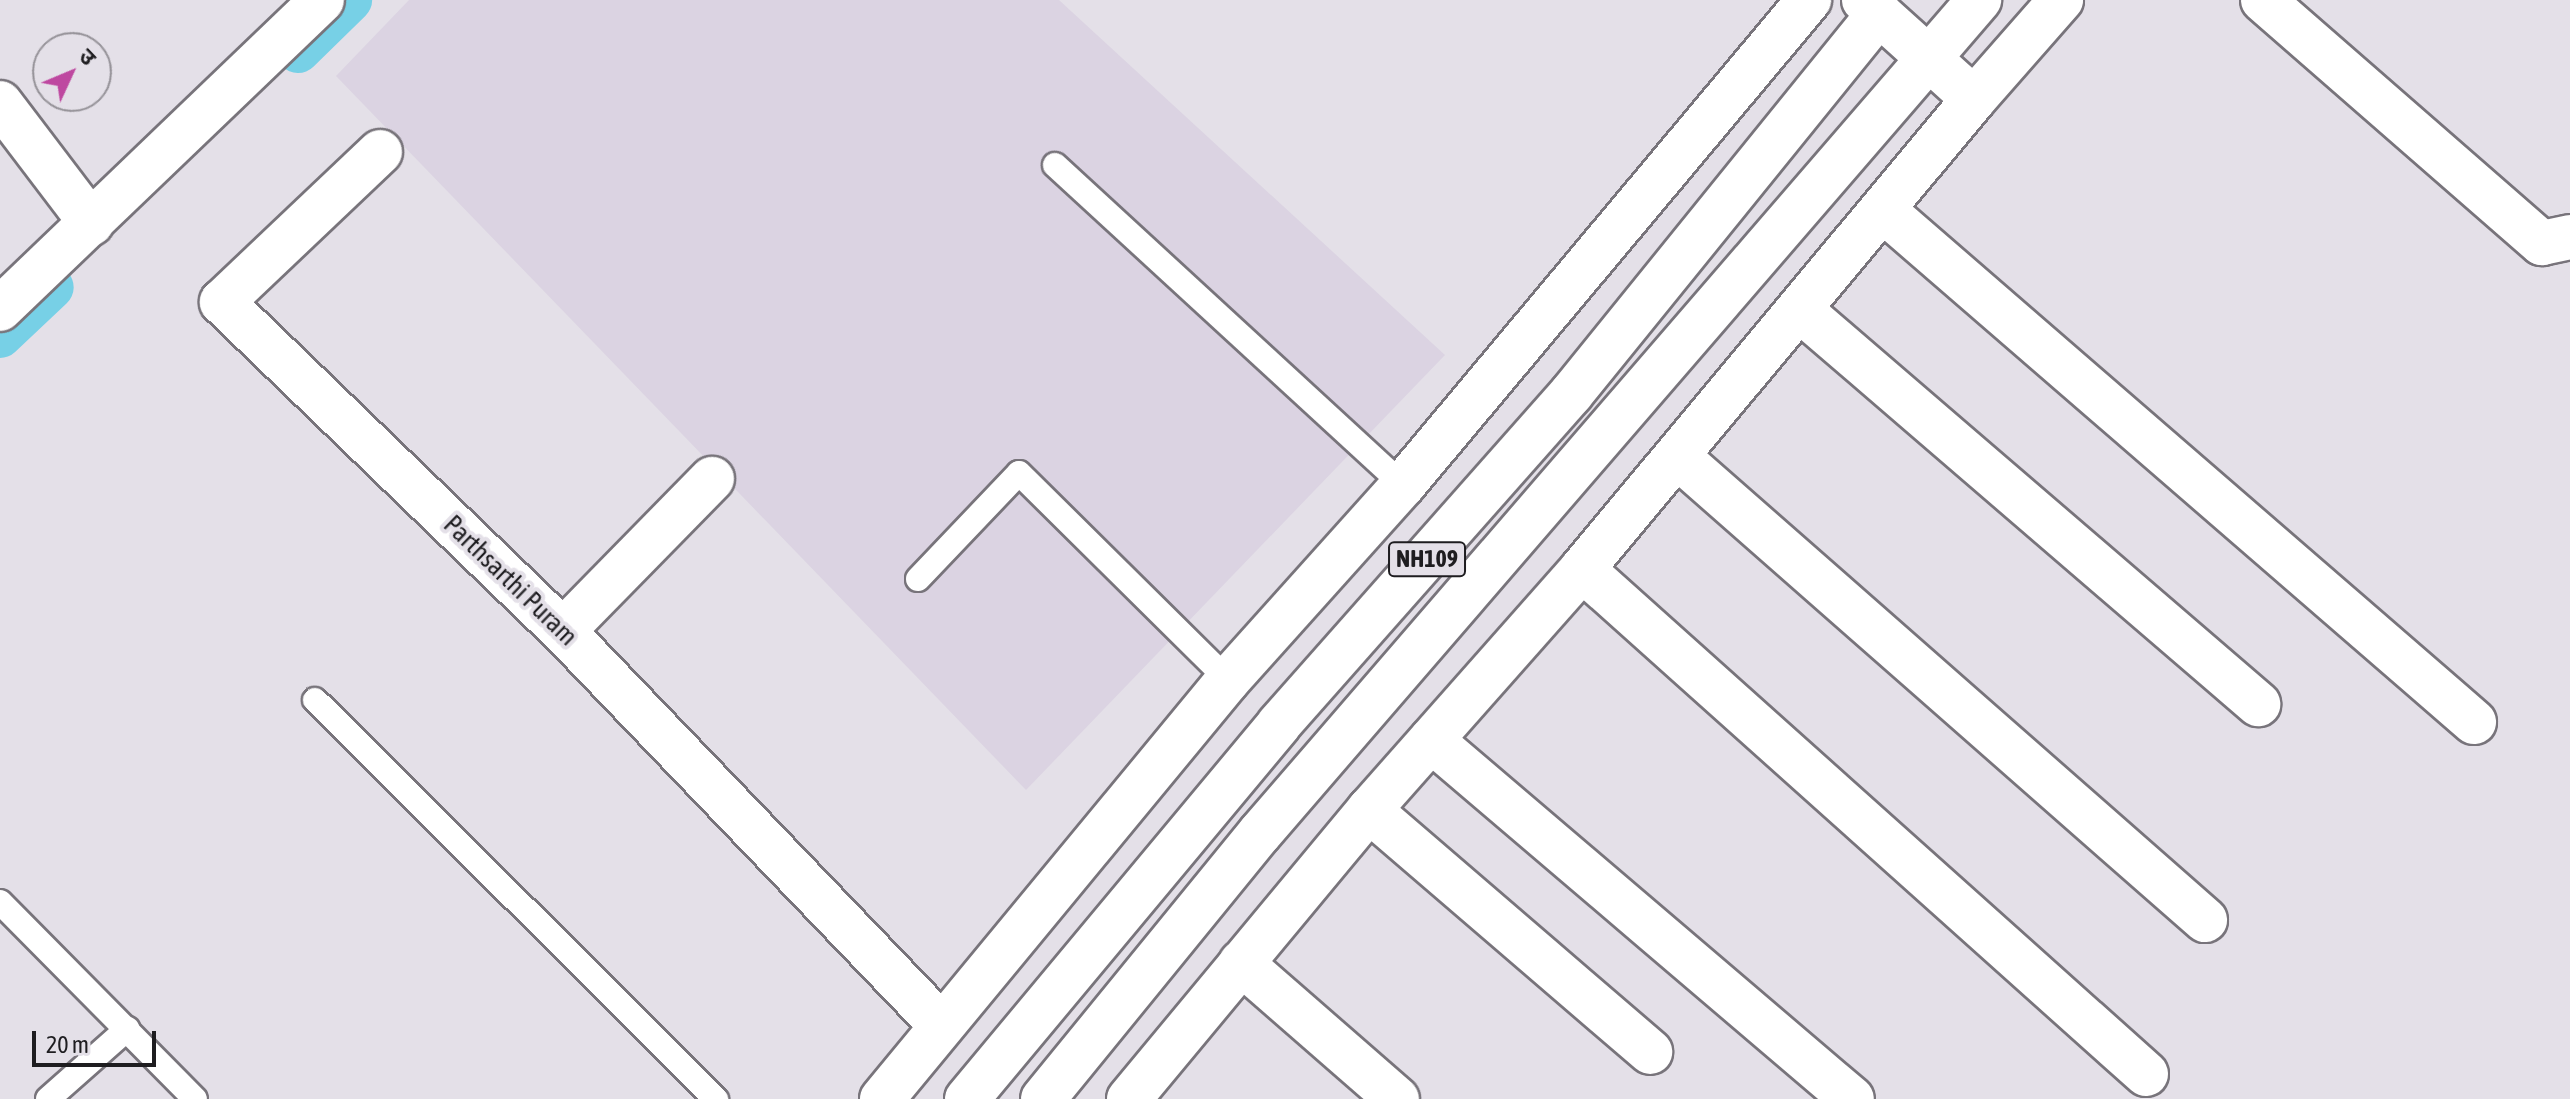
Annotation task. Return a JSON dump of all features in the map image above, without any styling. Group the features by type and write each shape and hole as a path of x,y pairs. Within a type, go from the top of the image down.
{"main road":[{"path":"0,309 322,0"},
{"path":"882,1099 1228,680 1403,485 1809,0"},
{"path":"1929,58 1979,0"},
{"path":"1129,1099 1369,810 1582,569 1974,99 2061,0"},
{"path":"2263,0 2542,243 2570,237"},
{"path":"1878,4 1929,58 1974,99"},
{"name":"NH109","path":"967,1099 1279,724 1571,394 1878,4"},
{"name":"NH109","path":"1043,1099 1260,833 1929,58"},
{"path":"0,103 91,223"},
{"name":"Parthsarthi Puram","path":"380,152 222,302 563,631 941,1025"},
{"path":"1883,210 2474,722"},
{"path":"1799,309 2258,704"},
{"path":"1677,456 2205,920"},
{"path":"563,631 712,479"},
{"path":"1582,569 2146,1074"},
{"path":"1431,740 1852,1099"},
{"path":"1369,810 1650,1052"},
{"path":"1241,963 1397,1099"}],"lane":[{"path":"1055,165 1403,485"},
{"path":"918,579 1019,473 1228,680"},
{"path":"315,700 716,1099"},
{"path":"0,902 195,1099"},
{"path":"48,1099 127,1029"}],"shaded area":[{"path":"409,0 1059,0 1445,355 1026,790 336,76"}],"waterway":[{"path":"298,51 350,0"},
{"path":"0,336 52,287"}]}
